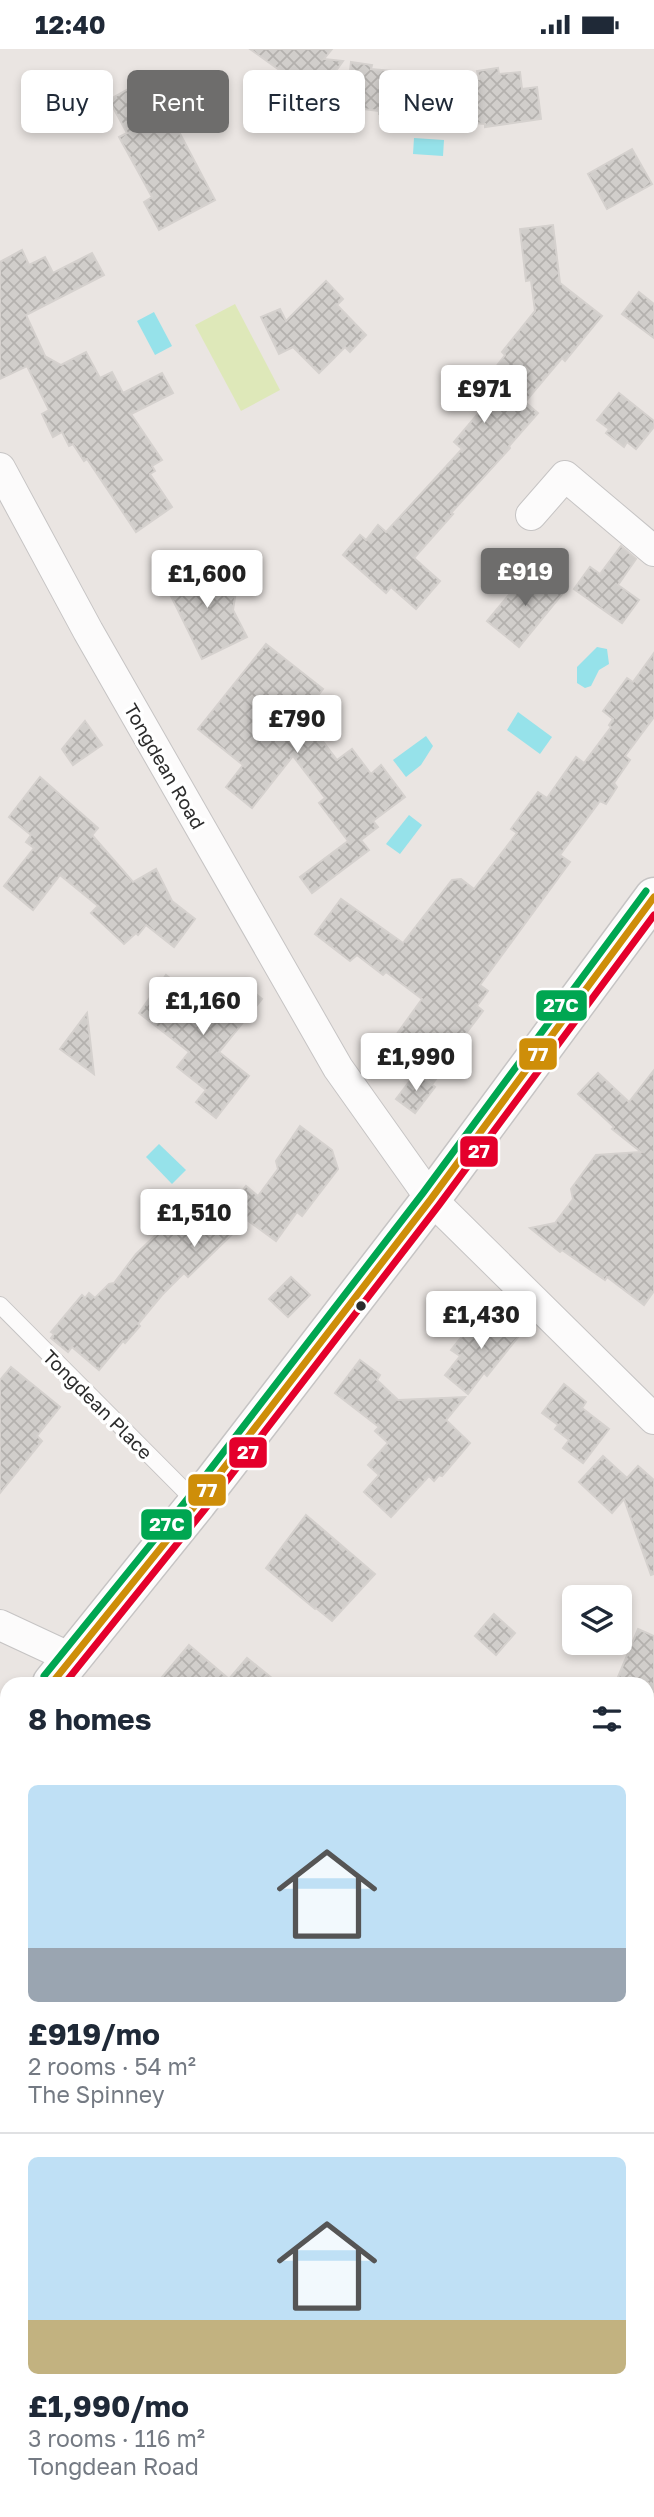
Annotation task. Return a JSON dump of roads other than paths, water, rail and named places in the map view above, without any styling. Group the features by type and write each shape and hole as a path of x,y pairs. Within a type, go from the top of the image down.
{"street":[{"name":"Tongdean Road","path":"0,468 88,631 338,1068 431,1199 654,1419"},
{"path":"531,515 565,476 654,551"},
{"path":"0,1625 63,1671 197,1503 431,1199 654,897"}],"lane":[{"name":"Tongdean Place","path":"0,1305 197,1503"}],"water":[{"path":"414,138 444,140 443,156 413,154"},
{"path":"154,312 172,346 155,355 137,321"},
{"path":"597,647 607,649 609,664 599,670 591,686 585,688 577,683 577,667"},
{"path":"518,712 552,737 540,754 507,730"},
{"path":"426,736 433,746 421,765 406,777 393,760"},
{"path":"409,815 422,825 400,854 386,844"},
{"path":"159,1144 186,1170 172,1184 146,1157"}]}
